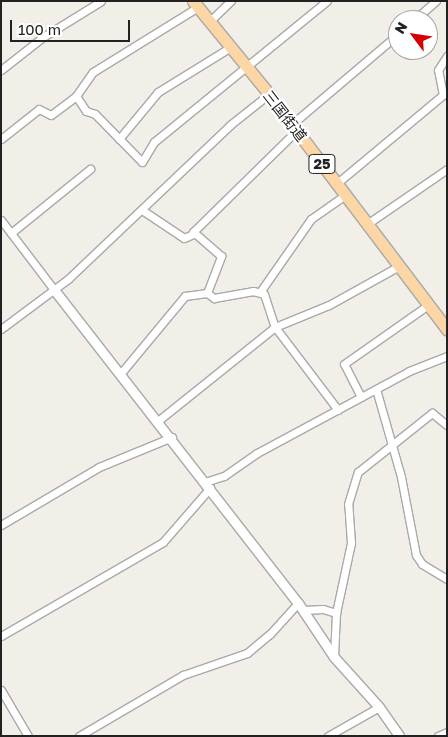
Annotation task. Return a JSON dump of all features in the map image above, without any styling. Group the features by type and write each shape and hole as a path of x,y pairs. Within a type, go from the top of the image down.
{"main road":[{"name":"三国街道","path":"195,4 295,127 336,184 447,329"}],"street":[{"path":"1,70 43,37 101,1"},
{"path":"210,21 231,1"},
{"path":"76,96 86,111 95,114 142,162 154,142 327,1"},
{"path":"426,10 436,1"},
{"path":"1,139 39,109 51,115 76,96 93,72 195,4"},
{"path":"142,210 184,238 193,234 295,127 388,43"},
{"path":"119,139 158,92 231,47"},
{"path":"336,184 443,95 438,70 447,56"},
{"path":"1,329 54,291 230,125 269,94"},
{"path":"11,233 90,169"},
{"path":"367,224 447,169"},
{"path":"260,292 311,220 345,195"},
{"path":"1,220 54,291 172,437 301,607 334,657 378,707 399,736"},
{"path":"193,234 221,256 207,292"},
{"path":"159,420 275,327 329,305 399,266"},
{"path":"207,292 214,298 260,292 264,294 275,327 338,410"},
{"path":"121,373 178,301 185,296 207,292"},
{"path":"361,397 344,364 428,305"},
{"path":"1,636 163,542 207,485 224,476 257,453 376,389 447,356"},
{"path":"376,389 392,444 416,555 422,564 447,579"},
{"path":"334,657 336,612 351,542 348,504 356,477 392,444 432,413 447,425"},
{"path":"1,525 99,468 172,437"},
{"path":"80,736 183,675 247,654 301,607 324,608 336,612"},
{"path":"1,690 28,736"},
{"path":"328,736 378,707"},
{"path":"438,736 447,732"}]}
